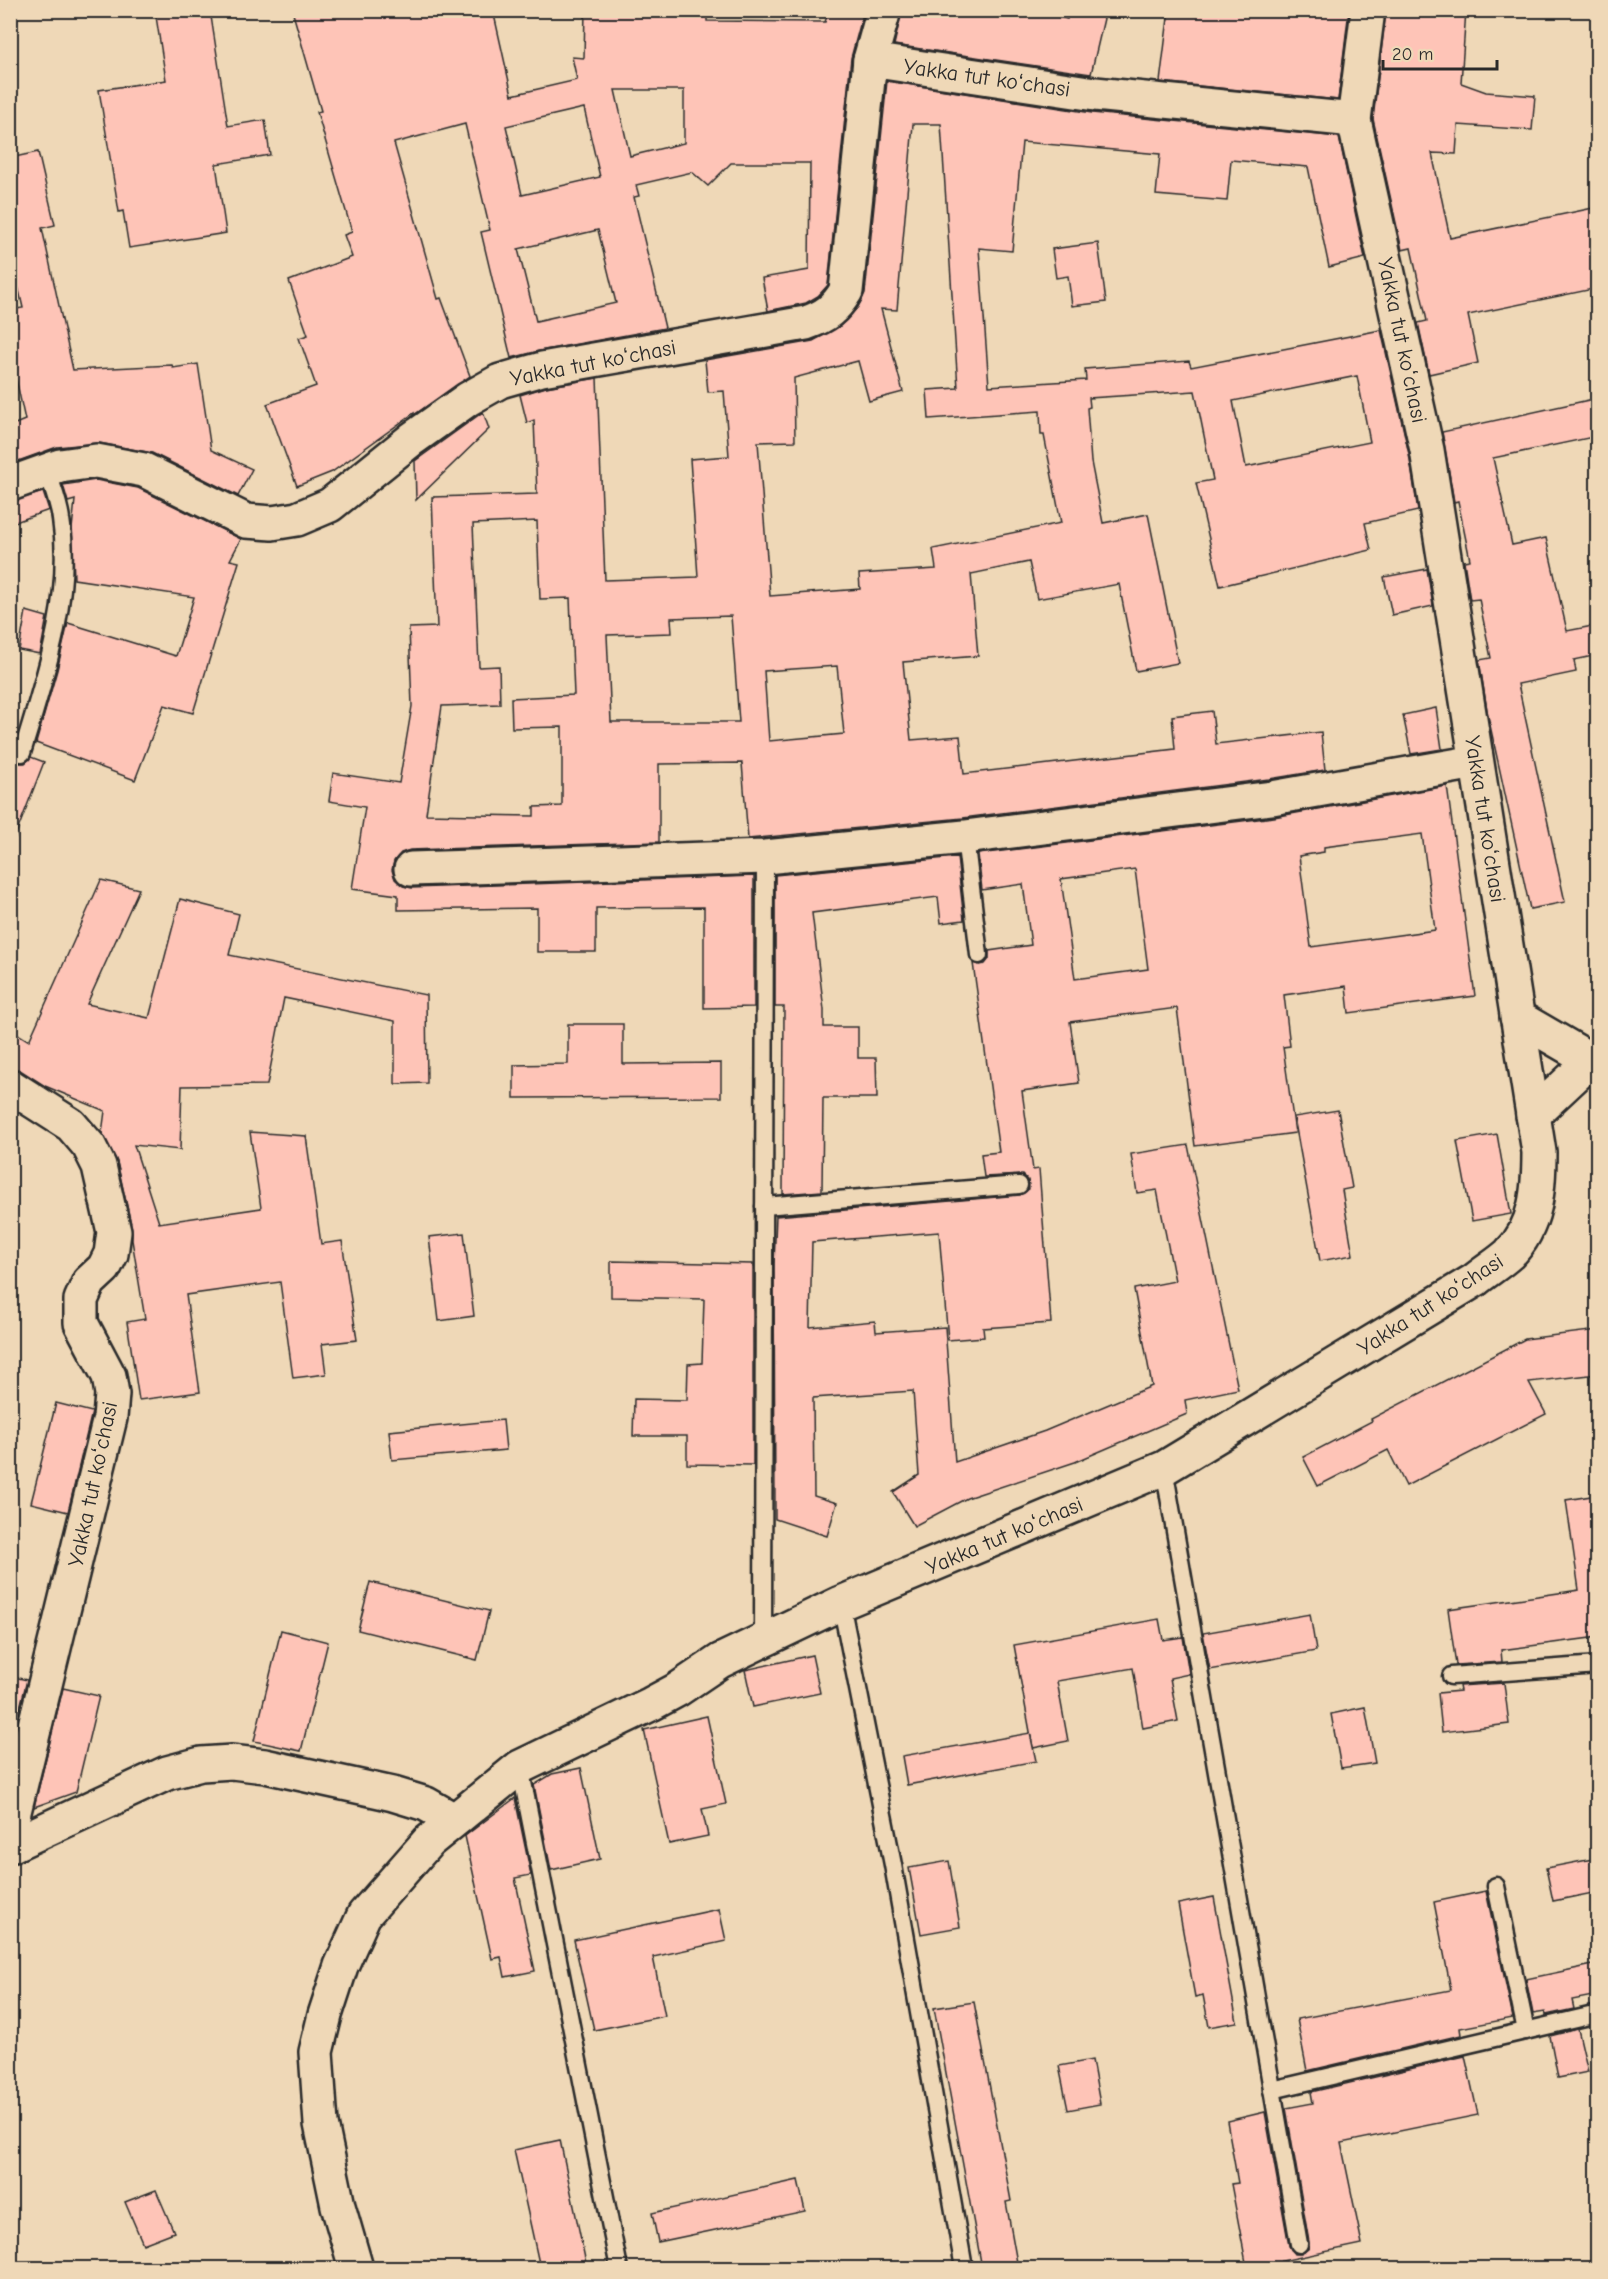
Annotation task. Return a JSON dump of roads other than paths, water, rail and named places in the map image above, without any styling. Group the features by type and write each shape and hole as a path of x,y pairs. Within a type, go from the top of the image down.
{"street":[{"name":"Yakka tut koʻchasi","path":"10,484 60,466 96,461 144,470 246,521 272,523 297,519 330,505 412,439 468,399 500,381 542,369 806,322 823,317 837,307 846,291 870,60 884,10"},
{"name":"Yakka tut koʻchasi","path":"356,2268 338,2206 321,2124 316,2052 341,1966 364,1915 428,1842 520,1767 576,1738 651,1704 677,1690 720,1661 841,1603 1164,1468 1475,1280 1510,1253 1523,1234 1533,1212 1539,1188 1539,1152 1427,450 1354,120 1368,10"},
{"name":"Yakka tut koʻchasi","path":"870,60 1095,94 1354,120"},
{"path":"411,869 765,857 964,837 1272,798 1476,762"},
{"path":"1517,1017 1595,1060 1533,1115"},
{"name":"Yakka tut koʻchasi","path":"10,1086 71,1125 89,1146 99,1166 114,1232 111,1254 104,1268 89,1282 81,1300 81,1323 109,1376 112,1394 110,1418 10,1828"},
{"path":"10,1846 167,1773 201,1764 232,1762 265,1766 393,1794 426,1804 454,1820"}],"lane":[{"path":"22,753 51,654 64,561 61,518 48,470"},
{"path":"964,837 979,955"},
{"path":"763,1641 765,857"},
{"path":"764,1206 1019,1185"},
{"path":"1164,1468 1299,2244"},
{"path":"841,1603 893,1865 964,2268"},
{"path":"1451,1676 1598,1665"},
{"path":"520,1767 618,2268"},
{"path":"1496,1886 1526,2031"},
{"path":"1272,2090 1598,2014"}]}
